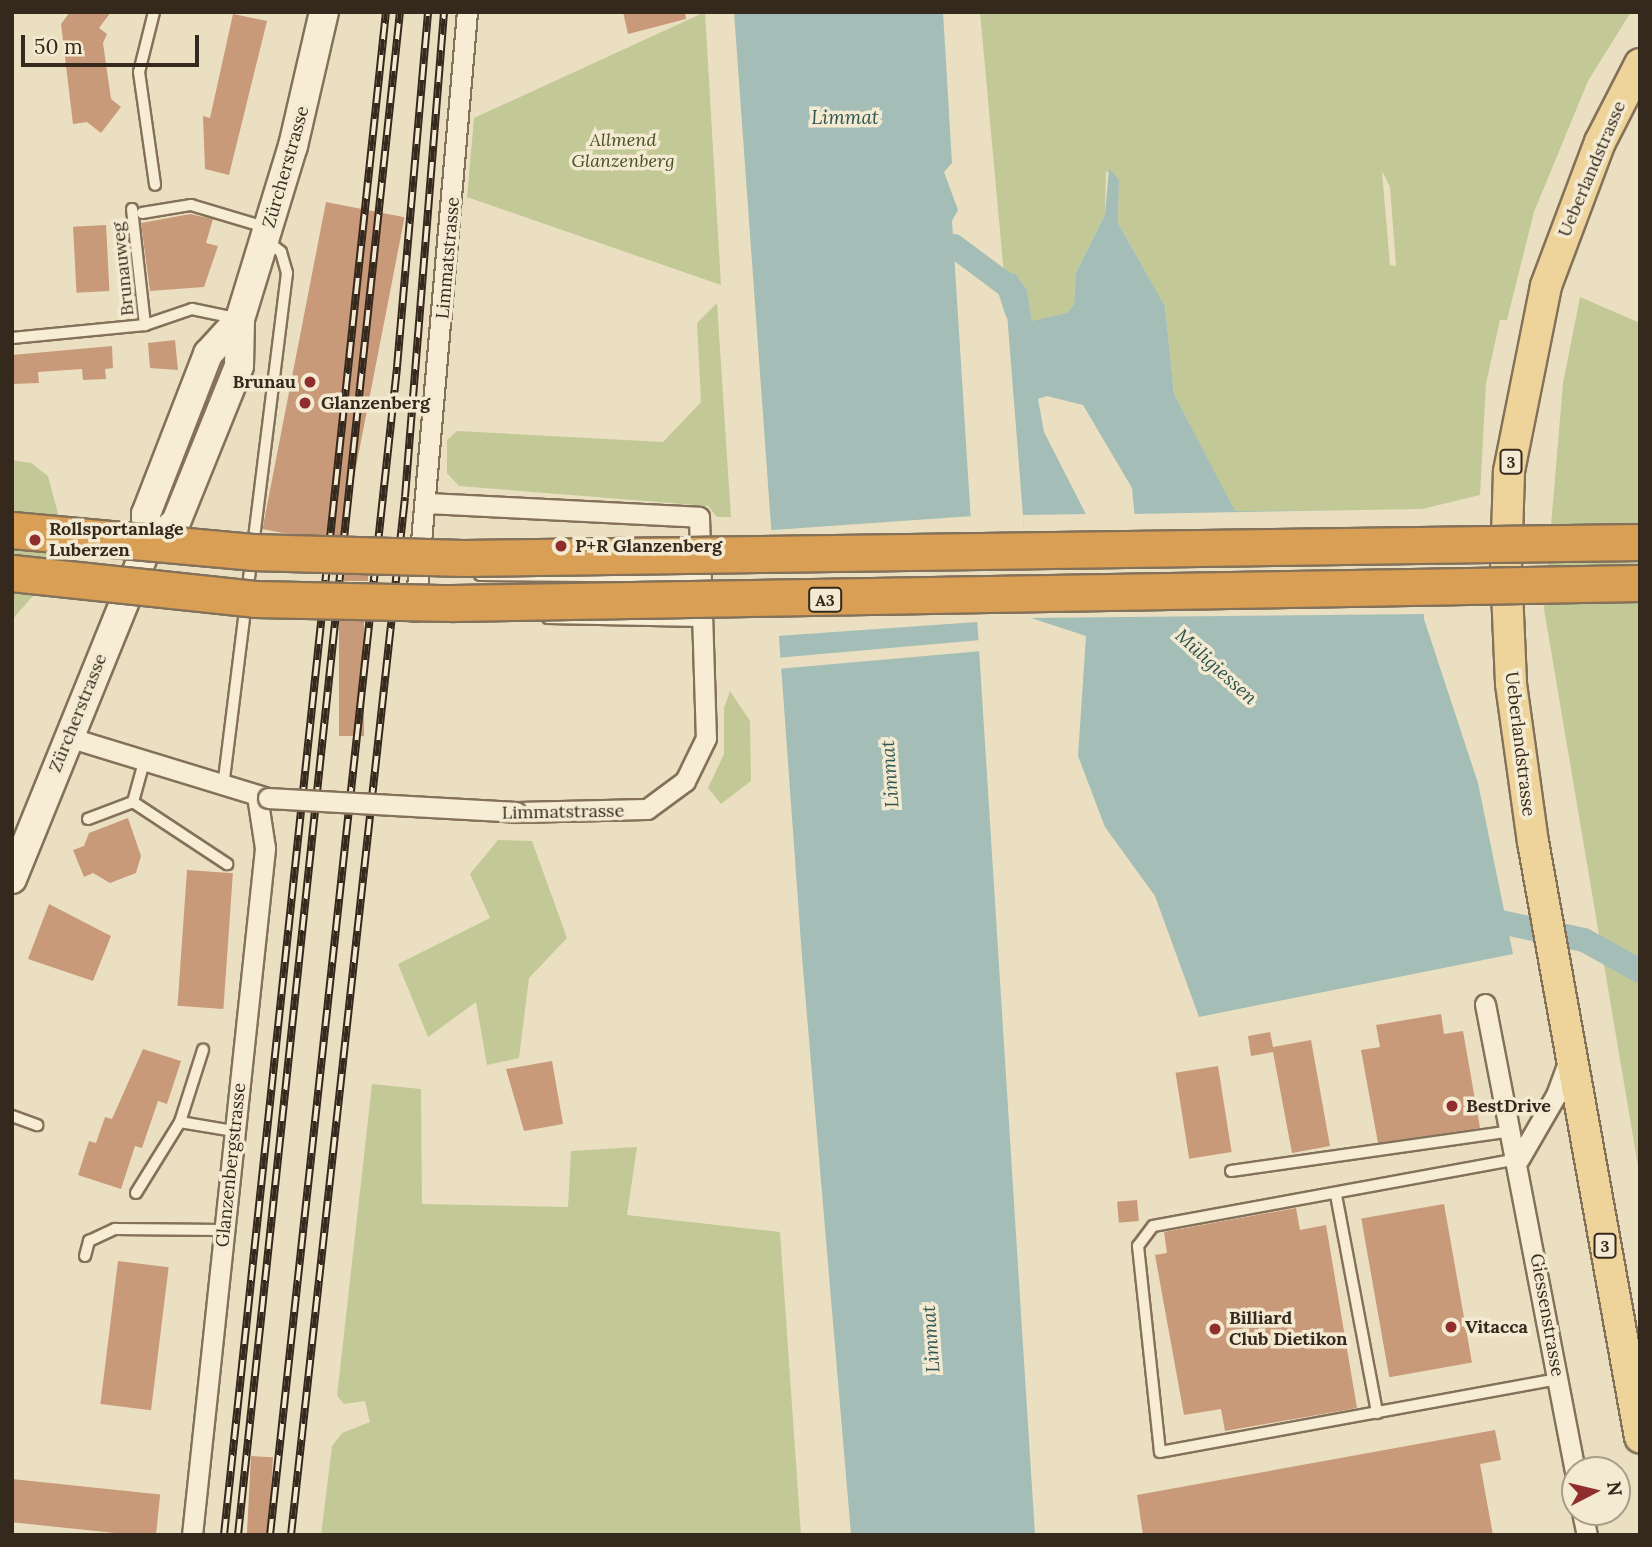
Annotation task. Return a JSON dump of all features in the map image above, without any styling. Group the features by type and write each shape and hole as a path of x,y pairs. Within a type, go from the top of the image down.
{"highway":[{"path":"12,530 252,552 463,558 1640,542"},
{"name":"A3","path":"12,573 255,599 465,603 1640,583"}],"main road":[{"name":"Zürcherstrasse","path":"12,878 146,549 146,513 208,354 240,319 267,234 324,12"},
{"name":"Ueberlandstrasse","path":"1640,64 1600,142 1546,286 1509,472 1511,684 1539,881 1640,1437"}],"street":[{"name":"Limmatstrasse","path":"415,616 427,575 427,503 467,12"},
{"name":"Limmatstrasse","path":"68,737 262,797 516,813 628,812 667,799 685,781 706,738 699,517 427,503"},
{"name":"Glanzenbergstrasse","path":"192,1535 265,848 262,797"},
{"name":"Giessenstrasse","path":"1485,1004 1519,1159 1572,1456"},
{"path":"1519,1159 1556,1095 1570,1056"}],"lane":[{"path":"154,12 139,72 155,185"},
{"name":"Brunauweg","path":"145,325 137,211 191,205 267,234"},
{"path":"223,787 287,273 281,252 267,234"},
{"path":"12,338 145,325 192,309 240,319"},
{"path":"461,575 700,577"},
{"path":"415,616 465,617"},
{"path":"529,618 701,621"},
{"path":"133,802 144,762"},
{"path":"88,819 133,802"},
{"path":"133,802 227,864"},
{"path":"136,1194 180,1122 204,1050"},
{"path":"12,1116 37,1125"},
{"path":"180,1122 234,1131"},
{"path":"1231,1171 1512,1131"},
{"path":"1519,1159 1336,1195 1153,1226 1138,1245 1160,1452 1558,1379"},
{"path":"1336,1195 1377,1413"},
{"path":"85,1256 89,1241 115,1229 224,1230"}],"green space":[{"name":"Allmend Glanzenberg","path":"705,12 721,285 467,197 474,118"},
{"path":"980,12 1631,12 1588,81 1534,212 1507,320 1500,320 1486,384 1480,495 1418,510 1235,512 1174,394 1165,306 1118,223 1119,180 1106,171 1105,214 1076,272 1074,304 1067,313 1032,322 1027,290 1015,273 1004,275","holes":["1382,171 1390,187 1396,266 1390,265"]},
{"path":"1580,297 1640,323 1640,1178 1544,609 1563,383"},
{"path":"717,303 731,517 717,517 708,506 459,486 447,473 447,440 457,431 663,442 701,402 697,323"},
{"name":"Rollsportanlage Luberzen","path":"12,460 31,463 48,476 61,525 45,582 12,620"},
{"path":"730,691 750,721 751,781 721,804 708,788 724,754 724,708"},
{"path":"498,840 532,841 567,938 529,978 519,1058 487,1065 476,1002 428,1037 398,964 490,918 470,874"},
{"path":"372,1084 421,1089 422,1204 568,1207 571,1151 637,1147 627,1215 780,1232 801,1535 321,1535 332,1446 342,1433 370,1422 365,1401 344,1404 337,1396"}],"water":[{"name":"Limmat","path":"734,12 943,12 952,163 944,172 958,210 952,221 1035,1535 851,1535 802,957"},
{"path":"1109,168 1119,180 1118,223 1165,306 1174,394 1235,511 1418,510 1424,619 1478,783 1513,954 1199,1017 1155,896 1105,827 1078,756 1086,636 1031,618 1004,275 1015,273 1027,290 1032,321 1067,313 1074,304 1076,272 1105,214","holes":["1047,396 1083,405 1132,488 1139,561 1094,530 1044,432 1038,399"]}],"pier":[{"path":"1421,509 1428,614 1028,618 1023,515 1090,514 1101,558 1136,557 1131,514"},
{"path":"973,516 980,622 777,636 769,530"},
{"path":"981,640 982,651 780,669 779,658"}],"building":[{"path":"70,12 111,12 99,28 107,34 103,43 111,99 121,107 101,133 87,122 73,124 61,24"},
{"path":"623,12 685,12 686,19 628,34"},
{"path":"233,14 267,21 229,175 205,169 203,116 210,118"},
{"path":"326,202 405,217 341,544 262,529"},
{"path":"190,214 213,219 206,243 218,246 204,287 150,291 141,223"},
{"path":"106,225 109,291 76,293 73,227"},
{"path":"175,340 178,370 150,368 148,343"},
{"path":"112,346 113,368 105,369 106,379 83,380 82,369 38,372 39,383 12,384 12,355"},
{"path":"344,575 368,575 368,581 344,581"},
{"path":"339,621 364,621 364,736 339,736"},
{"path":"128,818 141,856 136,873 110,883 93,873 84,877 73,850 84,846 89,833"},
{"path":"187,870 233,873 223,1009 178,1006"},
{"path":"49,904 111,936 93,981 28,959"},
{"path":"1441,1014 1444,1034 1463,1031 1480,1128 1378,1143 1361,1050 1380,1047 1376,1025"},
{"path":"1270,1032 1273,1047 1311,1040 1330,1146 1292,1153 1273,1052 1251,1056 1248,1036"},
{"path":"143,1049 181,1061 167,1104 158,1101 142,1148 135,1146 121,1189 78,1175 89,1141 96,1143 105,1117 112,1119"},
{"path":"552,1061 563,1124 524,1131 506,1069"},
{"path":"1218,1066 1232,1152 1189,1159 1176,1073"},
{"path":"1137,1200 1139,1221 1119,1223 1117,1202"},
{"path":"1444,1204 1472,1363 1389,1377 1361,1219"},
{"path":"1296,1208 1300,1230 1326,1225 1357,1408 1225,1431 1221,1409 1184,1415 1155,1255 1167,1253 1164,1232"},
{"path":"118,1261 169,1267 151,1410 100,1404"},
{"path":"1495,1430 1501,1460 1480,1464 1493,1535 1143,1535 1137,1495"},
{"path":"251,1456 273,1457 269,1535 247,1535"},
{"path":"12,1479 160,1495 156,1535 12,1522"}],"waterway":[{"name":"Müligiessen","path":"954,246 1009,287 1017,311"},
{"name":"Müligiessen","path":"1480,909 1492,920 1584,940 1640,971"}],"railway":[{"path":"224,1535 386,12"},
{"path":"238,1535 400,12"},
{"path":"270,1535 397,367 428,12"},
{"path":"291,1535 405,497 444,12"}],"place":[{"name":"Brunau","path":"310,382"},
{"name":"Glanzenberg","path":"305,403"},
{"name":"Rollsportanlage Luberzen","path":"35,540"},
{"name":"P+R Glanzenberg","path":"561,546"},
{"name":"BestDrive","path":"1452,1106"},
{"name":"Vitacca","path":"1451,1327"},
{"name":"Billiard Club Dietikon","path":"1215,1329"}]}
